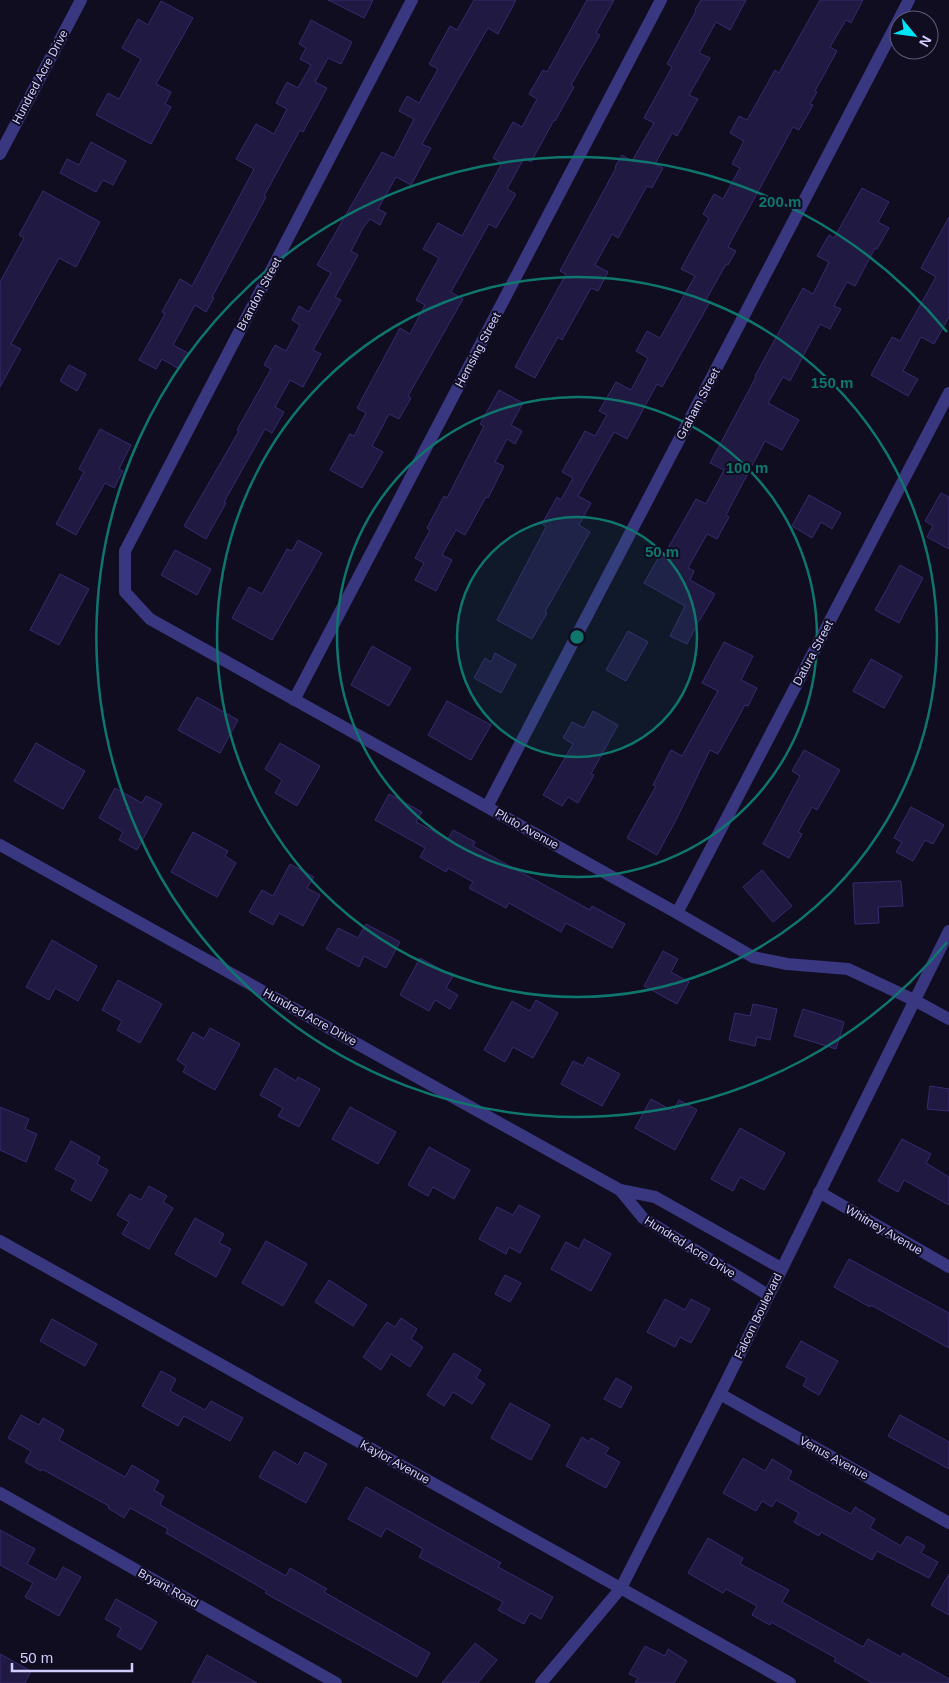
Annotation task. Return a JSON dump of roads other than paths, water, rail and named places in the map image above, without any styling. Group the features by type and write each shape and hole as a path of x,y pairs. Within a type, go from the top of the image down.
{"street":[{"name":"Hundred Acre Drive","path":"0,154 81,0"},
{"name":"Brandon Street","path":"125,592 124,550 412,0"},
{"name":"Hemsing Street","path":"294,700 661,0"},
{"name":"Graham Street","path":"487,808 909,0"},
{"name":"Datura Street","path":"677,913 949,394"},
{"name":"Pluto Avenue","path":"125,592 150,619 677,913 753,958 787,964 848,969 949,1019"},
{"name":"Hundred Acre Drive","path":"0,845 620,1190 654,1197 782,1268"},
{"name":"Falcon Boulevard","path":"540,1683 621,1588 720,1394 949,931"},
{"name":"Hundred Acre Drive","path":"620,1190 643,1218 768,1295"},
{"name":"Whitney Avenue","path":"819,1192 949,1267"},
{"name":"Kaylor Avenue","path":"0,1241 790,1683"},
{"name":"Venus Avenue","path":"720,1394 949,1523"},
{"name":"Bryant Road","path":"0,1493 336,1683"}]}
